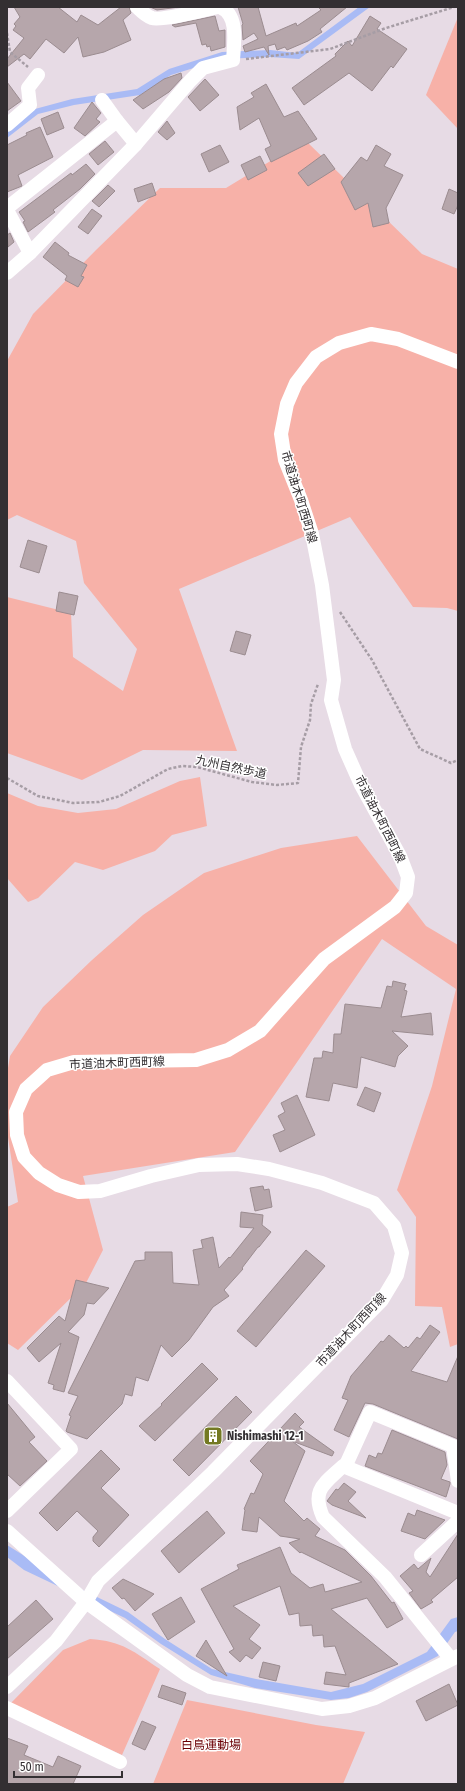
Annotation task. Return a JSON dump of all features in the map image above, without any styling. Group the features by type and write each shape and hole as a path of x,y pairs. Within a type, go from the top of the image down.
{"street":[{"path":"7,273 30,253 136,144 203,68 233,60 235,32 230,15 226,10 218,7 184,15 153,18 137,7"},
{"path":"7,125 30,105 28,88 38,75"},
{"path":"102,100 136,144"},
{"path":"30,253 7,209 117,121"},
{"name":"市道油木町西町線","path":"7,1687 56,1641 86,1602 98,1581 213,1472 382,1300 397,1275 402,1253 394,1226 374,1203 352,1193 269,1169 237,1164 199,1165 150,1176 100,1191 79,1192 58,1185 39,1174 24,1157 17,1135 16,1112 26,1089 46,1070 74,1062 196,1060 228,1050 260,1031 324,959 395,907 406,893 408,877 400,856 361,785 345,749 331,700 334,680 322,585 312,534 301,500 285,460 281,434 287,404 296,383 316,357 339,343 372,334 398,339 458,362"},
{"path":"7,1381 71,1449 7,1512"},
{"path":"345,1467 370,1412 453,1446 458,1482"},
{"path":"7,1531 86,1602 187,1675 210,1687 322,1709 349,1706 376,1698 454,1658 385,1577 323,1517 318,1506 317,1496 325,1482 342,1466 458,1513"},
{"path":"421,1555 458,1521"},
{"path":"7,1708 120,1762"}],"path":[{"path":"233,60 330,49 386,28 454,7"},
{"path":"7,33 10,52 38,75"},
{"path":"338,610 372,660 420,749 451,763 458,760"},
{"name":"九州自然歩道","path":"7,778 38,796 73,803 99,802 120,796 168,769 182,766 197,767 252,782 277,785 298,783 301,746 310,720 311,704 316,689 319,683 334,680"}],"green space":[{"path":"458,17 458,129 426,95"},
{"path":"305,140 422,254 458,269 458,611 447,608 413,607 350,517 179,589 237,751 143,750 82,780 7,753 7,597 71,613 73,657 123,691 137,649 84,583 76,541 17,515 7,520 7,361 33,314 160,188 226,188"},
{"path":"200,777 207,826 172,835 155,851 103,870 75,862 38,898 28,902 7,878 7,793 38,806 78,813 116,809 180,781"},
{"path":"357,836 426,926 458,945 458,1344 450,1347 442,1307 415,1306 416,1217 397,1190 432,1086 456,989 382,939 235,1152 83,1176 103,1250 86,1283 18,1350 7,1343 7,1207 18,1202 7,1131 7,1074 10,1056 43,1007 92,960 143,915 204,873 281,848"},
{"path":"90,1639 111,1642 128,1648 160,1669 122,1755 11,1703 63,1650"},
{"name":"白鳥運動場","path":"187,1700 316,1725 365,1732 343,1784 153,1784"}],"water":[{"path":"359,7 370,7 299,59 270,57 223,59 171,75 140,95 74,105 38,114 7,138 7,130 35,109 72,99 137,89 169,69 222,52 270,50 297,53"},
{"path":"7,1545 66,1582 128,1612 165,1639 212,1669 256,1679 331,1692 363,1684 427,1652 451,1619 458,1617 458,1631 455,1632 438,1656 367,1692 349,1698 331,1700 255,1688 211,1675 161,1644 125,1618 24,1570 7,1557"}],"building":[{"path":"14,7 58,7 77,22 81,15 98,25 121,7 129,7 131,13 123,20 131,40 104,52 83,57 78,37 64,53 46,39 30,59 24,54 7,67 7,59 24,38 13,30 16,26 14,24 20,17"},
{"path":"150,7 179,7 157,10"},
{"path":"238,7 258,7 266,36 296,23 297,26 321,10 318,7 347,7 320,29 322,32 308,41 287,50 285,47 277,50 275,44 268,46 269,55 264,47 245,52 243,46 258,39 254,33 243,40 243,24"},
{"path":"215,16 219,31 225,30 225,47 211,51 210,46 207,47 206,44 202,45 196,23 175,27 172,25"},
{"path":"370,16 381,23 377,29 407,49 393,68 391,66 372,91 349,73 304,105 292,88 336,56 335,54 348,41 352,46"},
{"path":"181,73 182,78 169,92 143,109 133,100 164,79"},
{"path":"205,79 219,95 200,111 188,97"},
{"path":"7,82 21,101 7,111"},
{"path":"266,84 284,117 298,111 317,139 271,162 265,149 271,146 259,118 240,130 237,107 254,97 251,93"},
{"path":"92,102 101,113 96,119 100,122 85,136 74,128"},
{"path":"58,112 64,128 47,135 41,119"},
{"path":"167,121 175,133 167,140 158,132"},
{"path":"40,127 53,157 18,175 22,186 7,192 7,145 27,135 26,133"},
{"path":"105,141 114,152 98,165 89,154"},
{"path":"220,145 229,162 209,172 201,154"},
{"path":"376,145 391,154 384,166 403,175 386,208 389,223 373,227 368,203 355,210 341,182 361,157 367,161"},
{"path":"324,154 335,169 308,186 298,173"},
{"path":"260,156 267,170 248,180 241,165"},
{"path":"86,164 95,174 80,189 53,210 55,212 28,232 23,222 25,221 19,212 71,173 72,175"},
{"path":"152,183 156,195 138,202 134,189"},
{"path":"108,185 115,191 99,207 92,201"},
{"path":"449,189 458,193 458,205 454,214 442,209"},
{"path":"92,209 102,216 88,234 78,227"},
{"path":"10,233 14,242 8,247 7,235"},
{"path":"55,242 69,253 68,255 87,265 81,276 84,277 78,287 65,280 67,276 43,257"},
{"path":"28,540 47,546 39,573 20,567"},
{"path":"59,592 78,596 74,615 56,611"},
{"path":"236,631 251,635 245,655 230,651"},
{"path":"393,981 406,984 404,990 407,991 401,1017 431,1013 433,1035 392,1031 408,1046 398,1056 395,1067 361,1057 357,1088 333,1083 329,1101 306,1097 314,1058 322,1058 323,1051 333,1053 334,1034 341,1034 345,1004 381,1008 387,986 392,987"},
{"path":"365,1087 381,1093 374,1112 357,1105"},
{"path":"297,1095 315,1135 280,1152 273,1135 285,1130 278,1116 285,1112 281,1103"},
{"path":"263,1186 264,1190 269,1189 272,1207 255,1211 250,1188"},
{"path":"241,1212 263,1215 262,1225 271,1232 242,1268 243,1269 224,1290 229,1296 213,1307 189,1340 172,1357 161,1345 148,1381 136,1377 132,1396 125,1394 122,1404 87,1439 67,1432 66,1431 71,1416 69,1415 78,1396 68,1393 135,1261 145,1260 145,1252 172,1252 173,1283 199,1285 193,1250 203,1248 201,1240 213,1237 219,1268 229,1257 230,1258 254,1228 240,1227"},
{"path":"306,1250 325,1266 256,1347 237,1331"},
{"path":"76,1280 109,1288 94,1304 87,1303 84,1315 68,1332 79,1337 64,1392 53,1389 54,1385 48,1383 61,1343 39,1362 27,1348 59,1316 65,1321"},
{"path":"430,1325 440,1332 411,1371 447,1382 458,1356 458,1439 373,1404 365,1403 349,1437 334,1430 348,1400 342,1398 351,1376 381,1341 383,1342 389,1335 404,1348 406,1346 408,1348 417,1337 420,1339"},
{"path":"202,1363 218,1379 155,1441 139,1426 162,1405 161,1404"},
{"name":"Nishimashi 12-1","path":"236,1396 252,1412 189,1476 173,1460"},
{"path":"7,1403 35,1437 29,1442 47,1461 20,1486 7,1474"},
{"path":"295,1413 304,1422 299,1427 334,1452 332,1456 292,1441 305,1451 284,1501 304,1521 307,1518 320,1529 315,1536 345,1550 371,1576 392,1603 394,1602 403,1619 387,1628 367,1598 331,1609 398,1664 349,1683 349,1687 324,1684 326,1672 346,1675 335,1646 324,1647 323,1635 313,1636 312,1625 300,1626 299,1613 289,1615 280,1586 233,1606 260,1625 249,1639 261,1648 252,1659 246,1655 240,1662 229,1652 234,1649 201,1589 239,1569 237,1565 280,1547 291,1573 310,1588 323,1584 325,1592 362,1582 301,1552 300,1553 289,1543 300,1539 280,1536 259,1517 257,1532 242,1530 244,1509 251,1493 254,1494 263,1474 250,1461"},
{"path":"392,1430 445,1452 447,1465 441,1479 450,1482 446,1497 365,1466 369,1455 376,1458 378,1453 382,1454"},
{"path":"101,1450 120,1469 101,1488 129,1515 99,1547 93,1541 93,1537 98,1531 77,1511 57,1531 39,1513"},
{"path":"344,1483 356,1492 348,1501 366,1518 332,1505 327,1501 336,1489 338,1490"},
{"path":"417,1510 445,1520 425,1539 401,1531 408,1513 415,1516"},
{"path":"207,1511 225,1533 179,1573 161,1551"},
{"path":"458,1534 458,1577 431,1600 433,1602 421,1609 409,1593 413,1591 400,1576 414,1564 418,1569 431,1558 426,1572 430,1577"},
{"path":"123,1579 154,1594 135,1611 124,1598 122,1599 112,1588"},
{"path":"181,1597 195,1622 168,1640 152,1614"},
{"path":"36,1600 53,1619 7,1659 7,1627"},
{"path":"206,1640 227,1676 196,1656"},
{"path":"263,1662 280,1666 276,1681 259,1677"},
{"path":"449,1684 458,1705 426,1721 416,1701"},
{"path":"162,1685 186,1693 182,1705 158,1697"},
{"path":"142,1721 156,1727 145,1750 132,1744"},
{"path":"7,1738 28,1746 24,1755 53,1767 58,1756 81,1766 73,1784 7,1784"}],"place":[{"name":"Nishimashi 12-1","path":"213,1436"}]}
